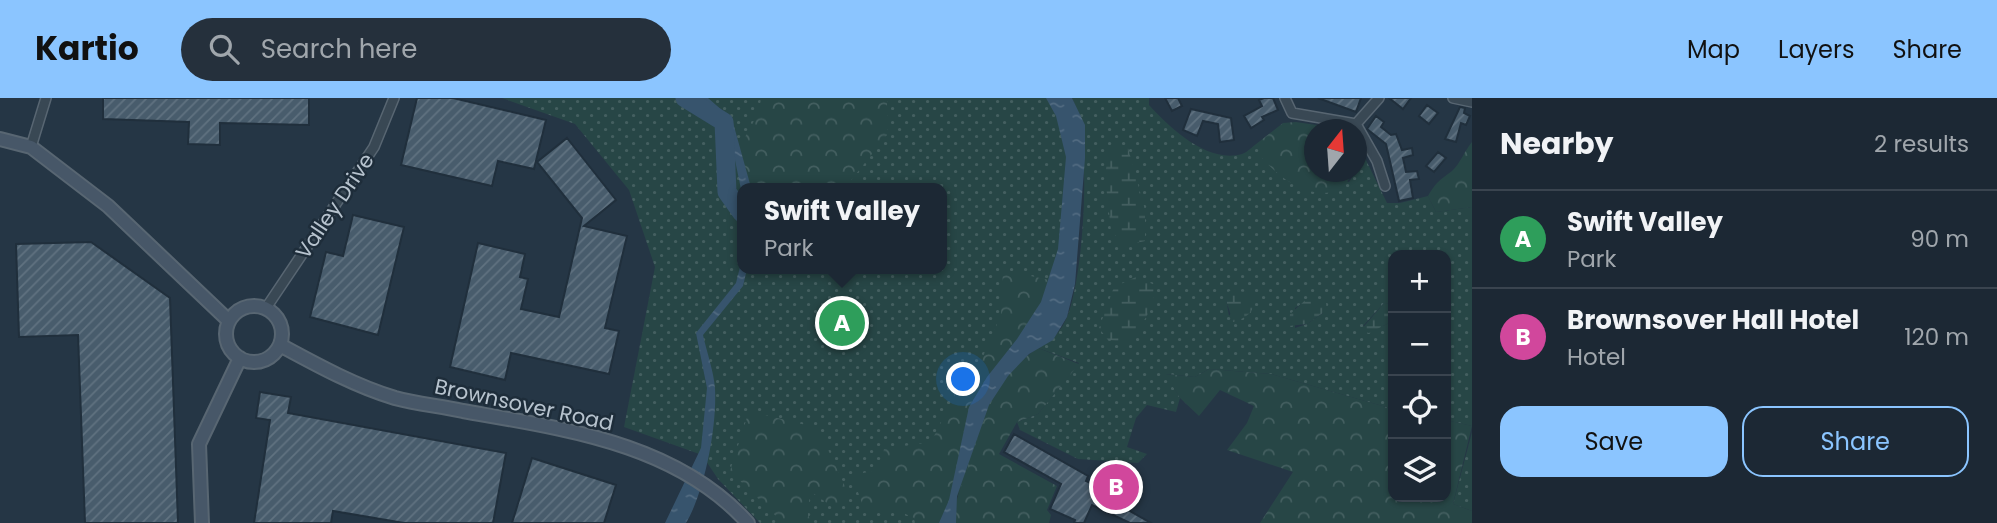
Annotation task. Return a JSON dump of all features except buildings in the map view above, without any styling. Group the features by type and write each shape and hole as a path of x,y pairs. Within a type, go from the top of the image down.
{"street":[{"path":"31,147 46,98"},
{"name":"Valley Drive","path":"266,308 374,147 394,98"},
{"path":"1285,98 1292,113 1327,119"},
{"path":"1360,119 1379,98"},
{"path":"1453,98 1472,102"},
{"path":"0,139 31,147 108,206 229,321"},
{"path":"1367,143 1377,161 1385,186"},
{"path":"249,306 266,308 273,313 282,328 280,345 267,359 249,361 240,358 233,353 226,338 229,321 241,309 249,306"},
{"name":"Brownsover Road","path":"280,345 347,380 396,398 582,433 680,468 719,493 748,523"},
{"path":"202,523 199,444 240,358"}],"green space":[{"path":"502,98 1058,98 1066,111 1069,251 945,523 760,523 718,479 702,455 624,427 655,267 629,190 575,124"},
{"path":"761,98 887,98 887,135 849,183 744,183 736,153 759,112"},
{"path":"1072,98 1149,98 1149,105 1168,124 1191,142 1216,154 1242,154 1260,141 1263,159 1304,170 1304,182 1367,182 1367,162 1387,203 1400,203 1428,196 1436,212 1472,207 1472,426 1451,421 1451,250 1388,250 1388,303 1384,303 1363,326 1388,324 1388,408 1271,374 1209,369 1195,377 1166,374 1180,398 1176,412 1147,405 1136,418 1127,447 1147,454 1138,463 1078,459 1020,430 1017,422 1038,414 1079,363 1038,348 1062,327 1073,297 1084,206 1079,117","holes":["1246,292 1229,316 1226,298","1303,303 1323,313 1307,324 1295,328 1295,308"]},
{"path":"1283,123 1304,123 1304,182 1346,183 1327,193 1304,189 1283,178 1266,162 1260,152 1260,141"},
{"path":"1472,142 1472,207 1436,212 1428,196 1438,182 1455,168"},
{"path":"1128,148 1145,210 1145,241 1124,246 1111,230 1105,176 1109,149"},
{"path":"1003,270 1049,280 1041,302 1017,339 987,377 969,407 949,500 939,523 915,523 914,518 895,509 864,509 852,475 879,470 884,449 931,442 962,381 981,361 1001,315"},
{"path":"1136,277 1155,285 1150,310 1142,324 1124,342 1108,340 1099,328 1114,287"},
{"path":"1230,291 1247,292 1256,297 1249,314 1233,322 1224,294"},
{"path":"1310,296 1326,303 1327,310 1307,324 1289,326 1290,314"},
{"path":"1384,303 1388,303 1388,324 1369,333 1360,331"},
{"path":"1038,348 1079,364 1038,414 1017,422 999,454 1057,486 1047,510 1051,515 1049,523 956,523 958,497 991,403 1009,373"},
{"path":"1209,369 1271,374 1388,408 1388,502 1451,502 1451,421 1472,426 1453,504 1472,511 1472,523 1260,523 1293,472 1227,450 1247,423 1254,406 1220,390 1199,416 1180,398 1165,374 1195,377"},
{"path":"749,411 818,428 849,495 834,508 810,491 808,515 812,523 783,523 730,471"},
{"path":"1472,432 1472,511 1453,504"}],"water":[{"path":"693,98 708,98 732,119 750,183 740,183 728,126"},
{"path":"1046,98 1072,98 1085,125 1075,284 1067,317 1053,340 1029,354 1008,376 989,405 957,496 956,523 939,523 949,500 969,407 987,377 1017,339 1041,302 1058,249 1066,157 1056,116"},
{"path":"738,274 746,274 743,286 703,335 712,369 715,404 712,439 699,494 686,523 665,523 701,448 707,388 696,333 736,283"}],"waterway":[{"path":"685,98 724,122 727,192 737,206"}],"place":[{"name":"Swift Valley","path":"842,323"},
{"name":"Brownsover Hall Hotel","path":"1116,487"}]}
